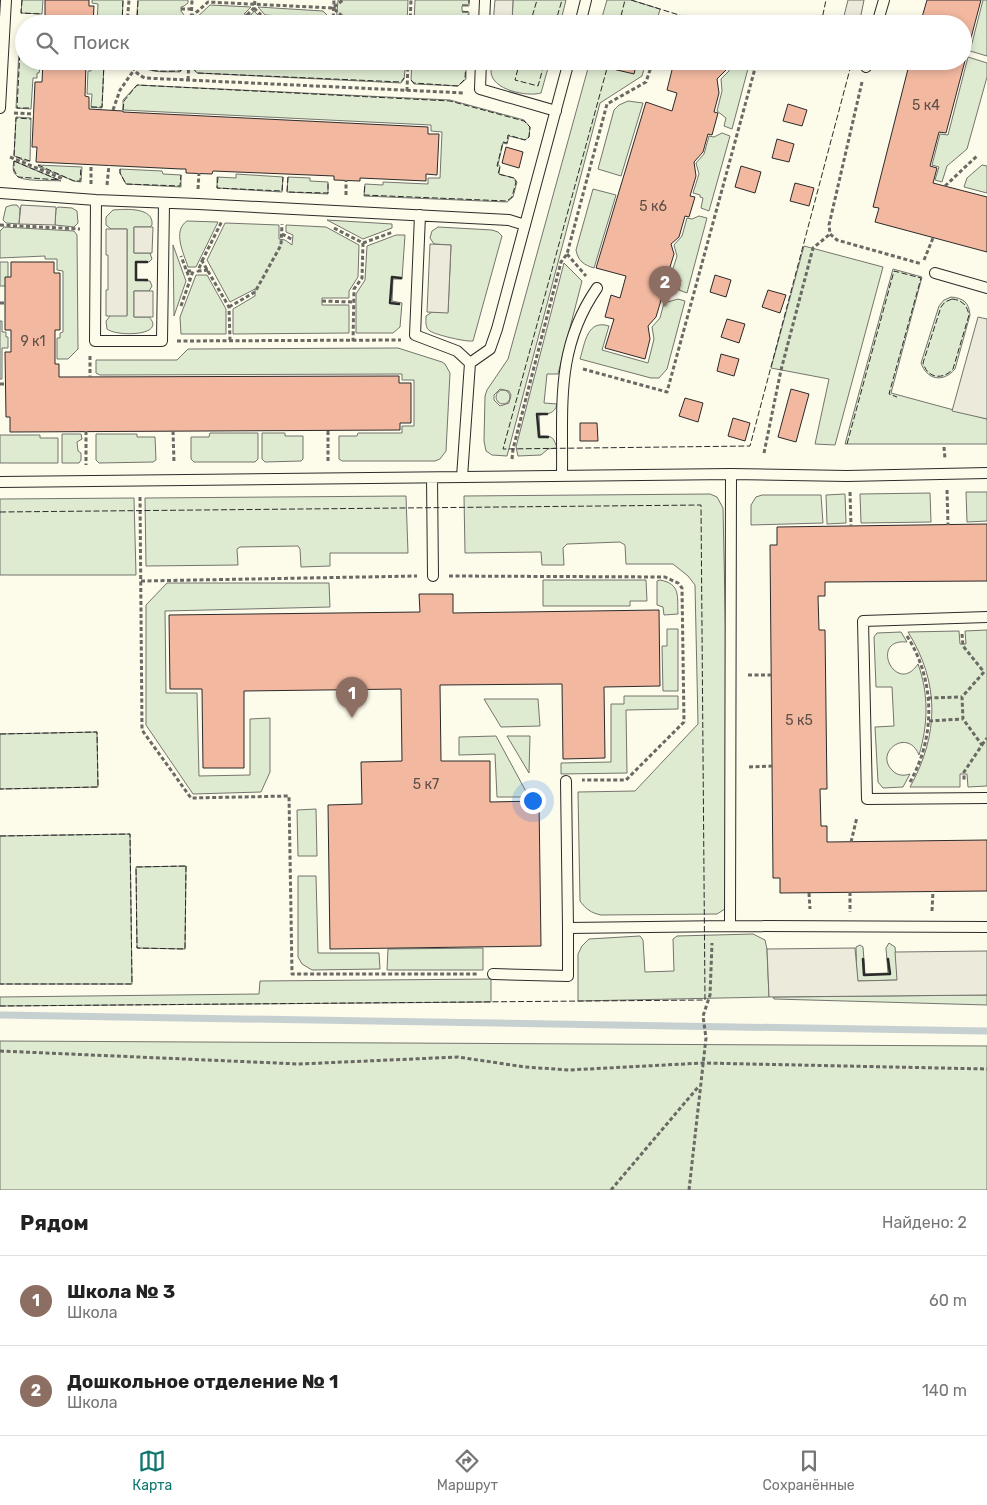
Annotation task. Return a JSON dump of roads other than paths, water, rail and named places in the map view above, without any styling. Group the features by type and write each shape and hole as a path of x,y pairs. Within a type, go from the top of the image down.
{"lane":[{"path":"0,108 6,0"},
{"path":"484,15 485,0"},
{"path":"582,15 586,0"},
{"path":"880,15 884,0"},
{"path":"481,70 480,89 556,111"},
{"path":"470,363 490,349 497,329 567,70"},
{"path":"0,193 96,200 509,220 525,225"},
{"path":"96,200 94,341 162,342 164,202"},
{"path":"420,215 415,335 456,351 470,363"},
{"path":"935,273 987,288"},
{"path":"562,476 562,399 565,364 571,340 585,305 597,288"},
{"path":"462,477 470,363"},
{"path":"0,482 731,474 847,476 987,473"},
{"path":"730,926 731,474"},
{"path":"432,478 433,576"},
{"path":"987,617 863,621 867,799 987,798"},
{"path":"493,974 568,976 566,781"},
{"path":"568,928 717,925 987,927"}],"waterway":[{"path":"0,1015 987,1031"}],"place":[{"name":"Дошкольное отделение № 1","path":"665,307"},
{"name":"Школа № 3","path":"352,718"}]}
